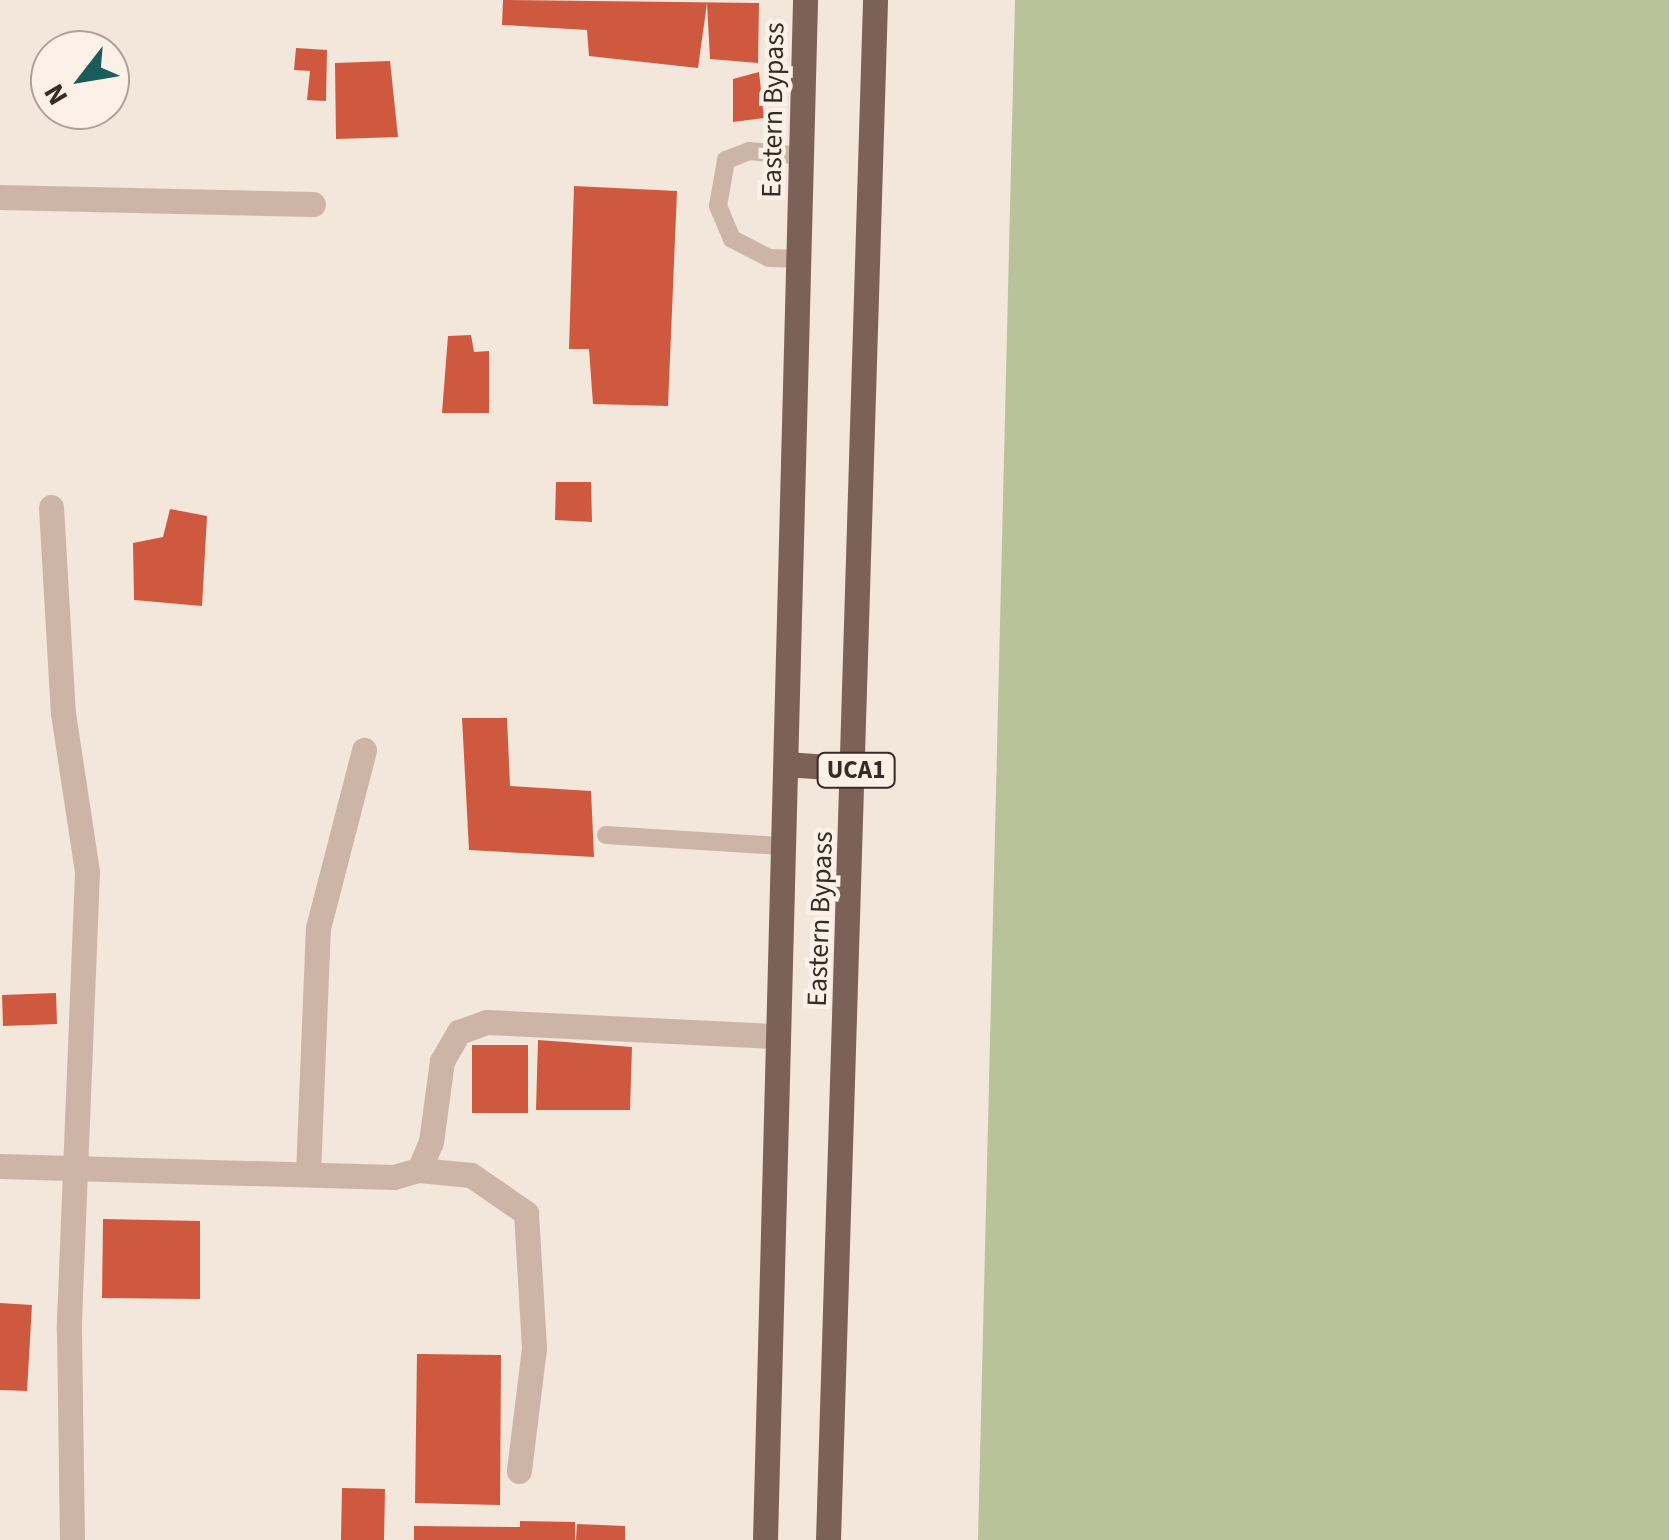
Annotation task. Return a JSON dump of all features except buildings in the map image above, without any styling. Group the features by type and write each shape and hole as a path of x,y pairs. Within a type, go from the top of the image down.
{"main road":[{"name":"Eastern Bypass","path":"765,1540 805,0"},
{"name":"Eastern Bypass","path":"828,1540 856,769 875,0"},
{"path":"786,764 856,769"}],"street":[{"path":"0,197 312,204"},
{"path":"50,508 63,713 87,872 73,1168 72,1540"},
{"path":"308,1174 318,928 364,750"},
{"path":"418,1170 431,1142 442,1061 459,1032 486,1022 778,1036"},
{"path":"0,1166 394,1177 418,1170 471,1175 526,1213 534,1348 519,1472"}],"lane":[{"path":"801,259 769,258 732,239 718,206 726,160 749,151 802,156"},
{"path":"606,835 783,846"}],"green space":[{"path":"1015,0 1669,0 1669,1540 978,1540"}]}
